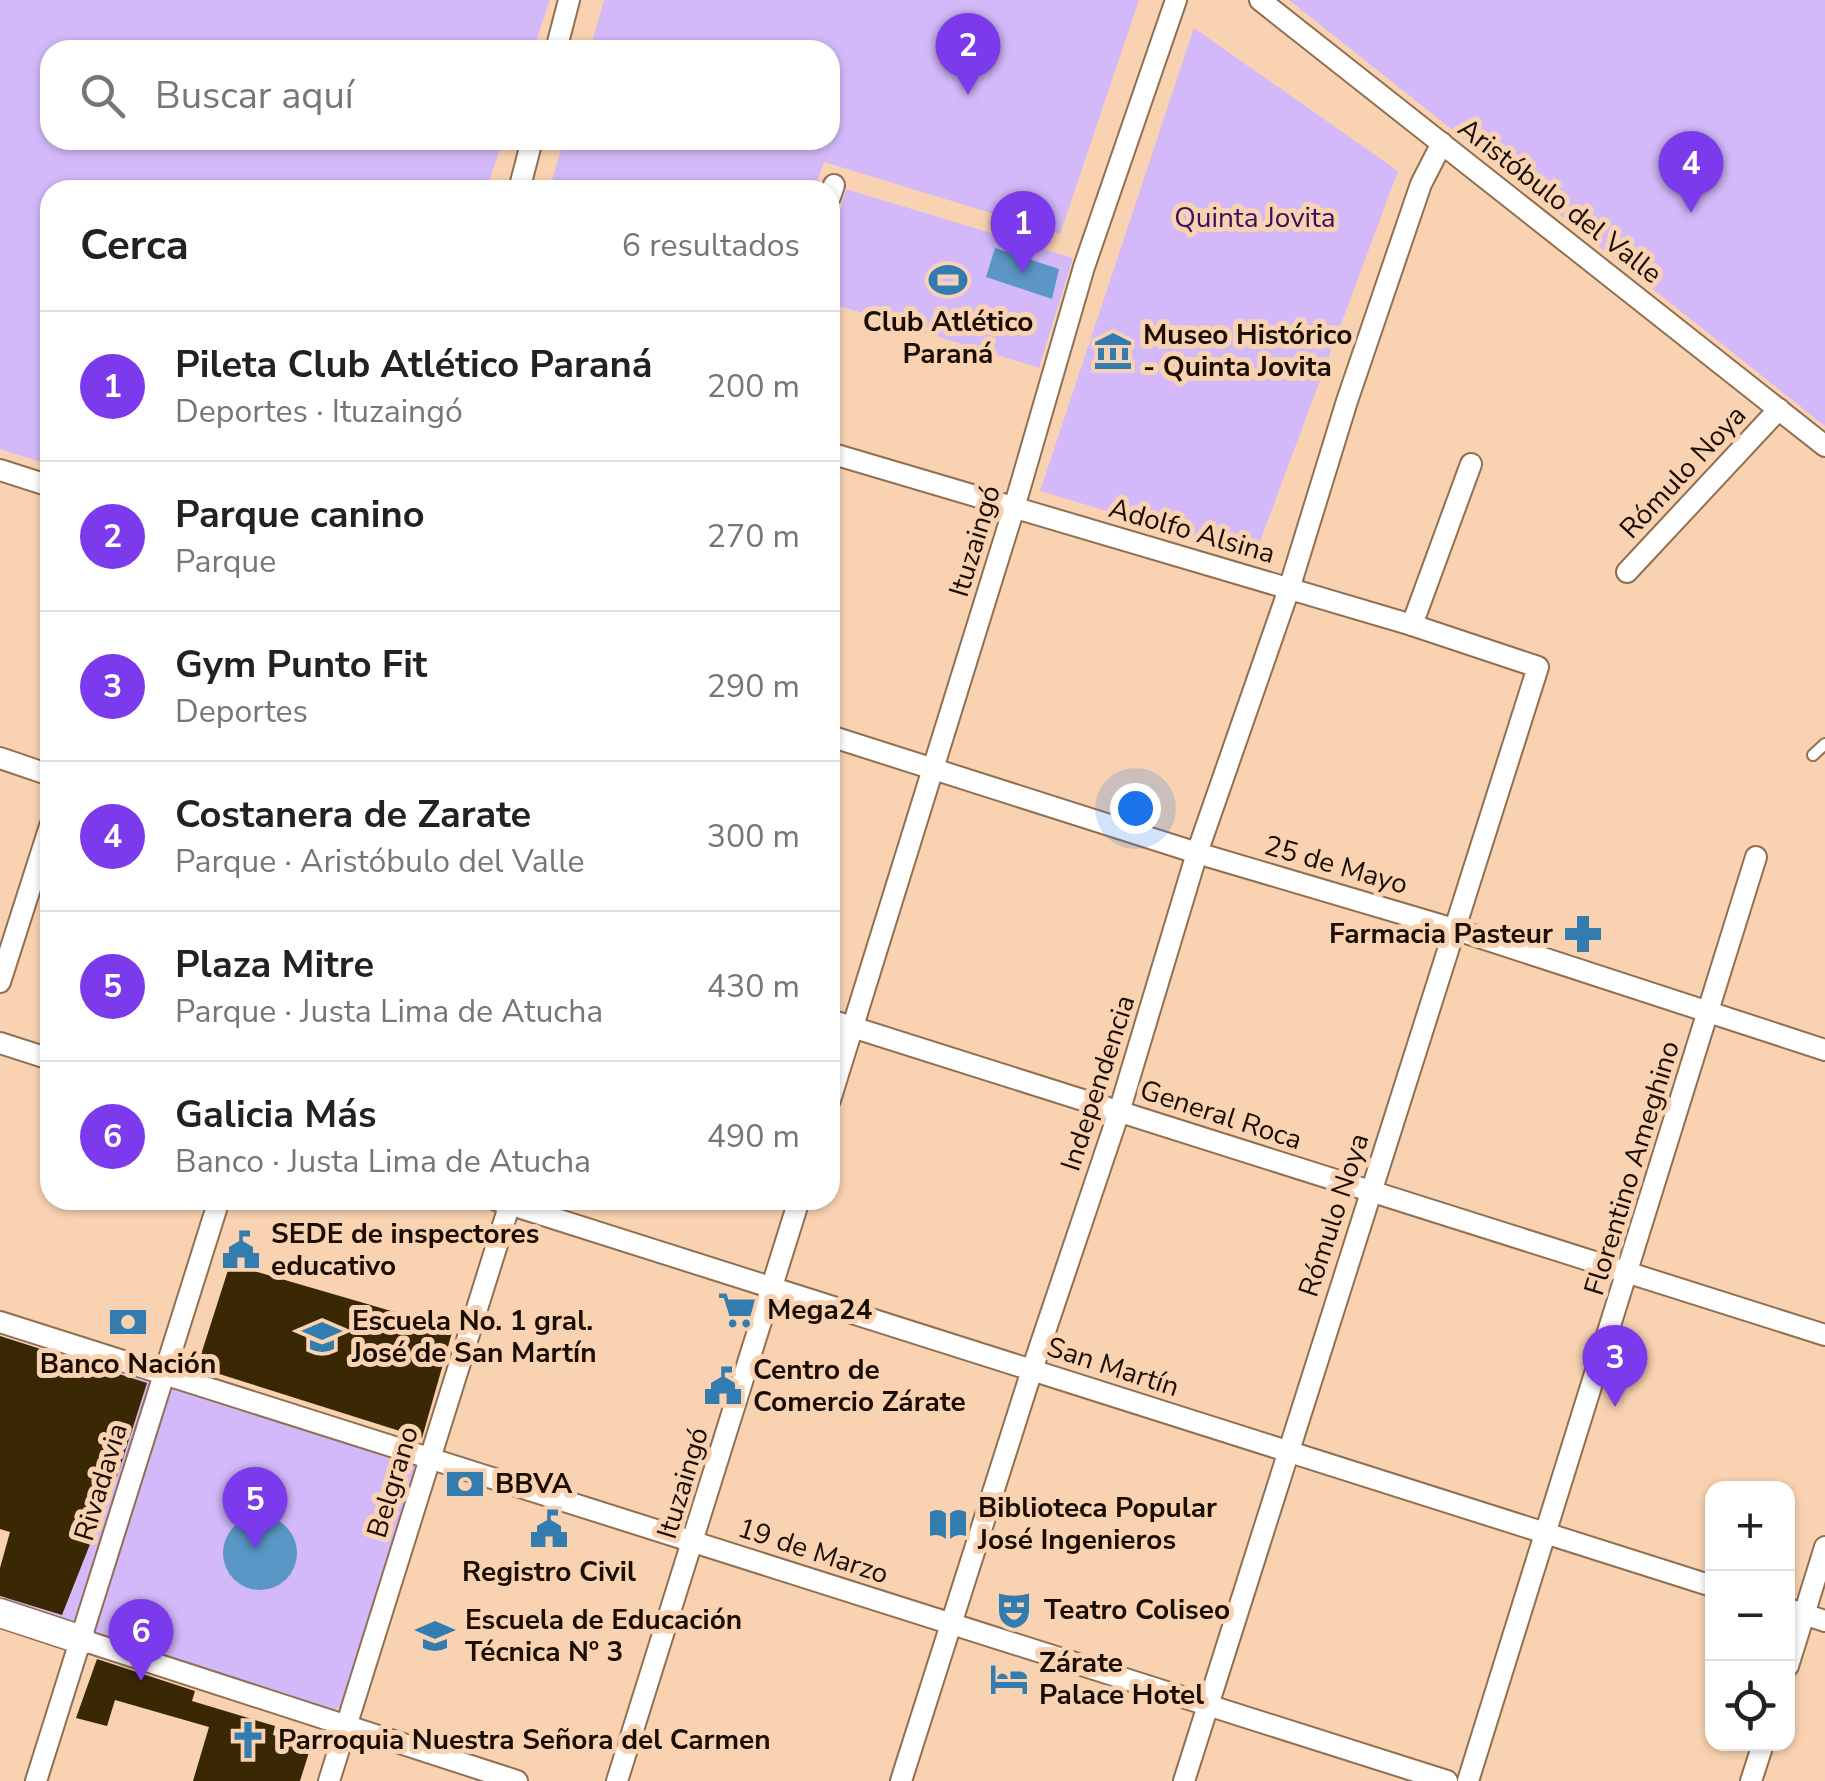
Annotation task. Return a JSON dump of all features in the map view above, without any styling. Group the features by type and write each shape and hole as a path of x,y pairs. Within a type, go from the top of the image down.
{"street":[{"path":"559,40 569,0"},
{"name":"Ituzaingó","path":"840,1068 1014,508 1084,267 1176,0"},
{"name":"Aristóbulo del Valle","path":"1260,0 1825,446"},
{"name":"Independencia","path":"901,1781 1119,1112 1197,854 1421,184 1442,144"},
{"path":"522,180 529,150"},
{"name":"Rómulo Noya","path":"1627,572 1779,410"},
{"name":"Adolfo Alsina","path":"840,456 1412,625 1538,667"},
{"path":"1412,625 1472,464"},
{"path":"0,470 40,483"},
{"name":"Rómulo Noya","path":"1184,1781 1538,667"},
{"name":"25 de Mayo","path":"840,739 1197,854 1454,929 1825,1050"},
{"path":"0,758 40,772"},
{"path":"0,982 40,857"},
{"name":"Florentino Ameghino","path":"1468,1781 1756,858"},
{"name":"General Roca","path":"840,1023 1825,1334"},
{"path":"0,1043 40,1056"},
{"name":"Rivadavia","path":"36,1781 216,1210"},
{"name":"Belgrano","path":"329,1781 503,1210"},
{"name":"San Martín","path":"534,1210 1705,1584"},
{"name":"Ituzaingó","path":"618,1781 694,1541 719,1483 796,1210"},
{"name":"19 de Marzo","path":"0,1322 694,1541 748,1551 950,1624 1447,1781"},
{"path":"1789,1661 1796,1612 1825,1548"},
{"path":"1796,1612 1825,1621"},
{"path":"0,1614 517,1781"},
{"path":"1751,1781 1761,1751"}],"lane":[{"path":"1813,755 1825,744"}],"green space":[{"path":"0,0 550,0 536,40 40,40 40,150 500,150 489,180 40,180 40,462 0,449"},
{"path":"604,0 1139,0 1060,234 824,162 818,180 552,180 561,150 840,150 840,40 593,40"},
{"path":"1289,0 1825,0 1825,426"},
{"name":"Quinta Jovita","path":"1194,28 1398,171 1255,555 1040,491"},
{"name":"Club Atlético Paraná","path":"846,189 1073,258 1039,368 840,306 840,210"},
{"path":"88,1364 156,1377 79,1627 5,1604"},
{"path":"171,1386 415,1463 417,1472 347,1703 330,1712 93,1633"}],"water":[{"path":"995,248 1059,269 1052,299 986,277"},
{"path":"260,1516 286,1527 297,1553 286,1579 260,1590 234,1579 223,1553 234,1527"}],"building":[{"name":"Escuela No. 1 gral. José de San Martín","path":"230,1264 453,1329 422,1438 197,1367"},
{"path":"0,1336 147,1383 119,1471 62,1615 0,1596 0,1568 10,1532 0,1529"},
{"path":"97,1659 195,1691 192,1701 275,1726 273,1735 311,1746 300,1781 193,1781 209,1727 115,1700 107,1726 76,1718"}],"place":[{"name":"Parque canino","path":"968,95"},
{"name":"Costanera de Zarate","path":"1691,213"},
{"name":"Pileta Club Atlético Paraná","path":"1023,273"},
{"name":"Club Atlético Paraná","path":"948,280"},
{"name":"Museo Histórico - Quinta Jovita","path":"1113,351"},
{"name":"Farmacia Pasteur","path":"1583,934"},
{"name":"SEDE de inspectores educativo","path":"241,1250"},
{"name":"Mega24","path":"737,1310"},
{"name":"Banco Nación","path":"128,1322"},
{"name":"Escuela No. 1 gral. José de San Martín","path":"322,1337"},
{"name":"Centro de Comercio Zárate","path":"723,1386"},
{"name":"Gym Punto Fit","path":"1615,1407"},
{"name":"BBVA","path":"465,1484"},
{"name":"Biblioteca Popular José Ingenieros","path":"948,1524"},
{"name":"Registro Civil","path":"549,1529"},
{"name":"Plaza Mitre","path":"255,1549"},
{"name":"Teatro Coliseo","path":"1014,1610"},
{"name":"Escuela de Educación Técnica Nº 3","path":"435,1636"},
{"name":"Zárate Palace Hotel","path":"1009,1679"},
{"name":"Galicia Más","path":"141,1681"},
{"name":"Parroquia Nuestra Señora del Carmen","path":"248,1740"}]}
